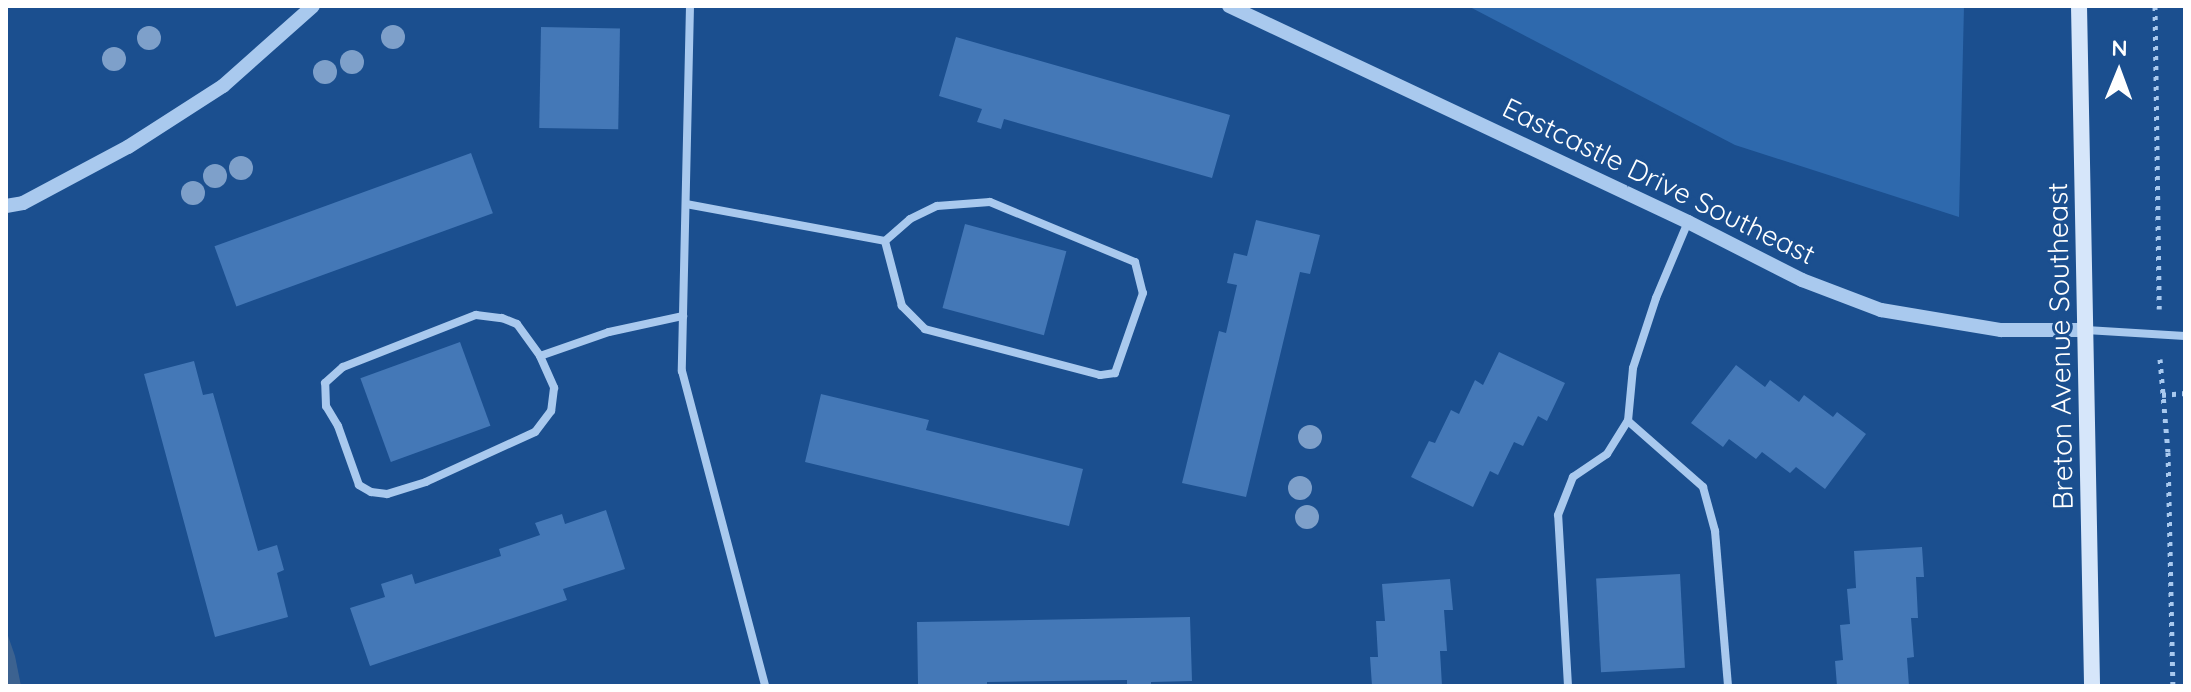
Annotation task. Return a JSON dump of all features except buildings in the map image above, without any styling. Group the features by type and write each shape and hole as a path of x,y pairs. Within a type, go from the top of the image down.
{"main road":[{"name":"Breton Avenue Southeast","path":"2079,6 2092,686"}],"street":[{"path":"6,206 23,203 128,147 223,86 313,6"},
{"path":"690,6 682,371 765,686"},
{"name":"Eastcastle Drive Southeast","path":"1229,6 1688,222 1802,280 1881,310 2001,330 2086,330"},
{"path":"990,202 1135,262 1143,293 1115,373 1100,375 925,329 902,306 885,241 910,219 937,206 990,202"},
{"path":"686,204 885,241"},
{"path":"1568,686 1558,515 1573,477 1607,454 1628,421 1633,368 1656,298 1688,222"},
{"path":"476,315 502,318 517,324 540,356 554,388 551,411 535,432 413,486 387,494 371,492 359,485 338,426 326,406 325,383 343,367 476,315"},
{"path":"540,356 609,332 683,316"},
{"path":"2086,330 2185,336"},
{"path":"1628,421 1703,487 1715,531 1728,686"}],"path":[{"path":"2162,395 2185,393"}],"shaded area":[{"path":"1468,6 1964,6 1959,217 1735,145"},
{"path":"6,630 15,656 21,686 6,686"}]}
